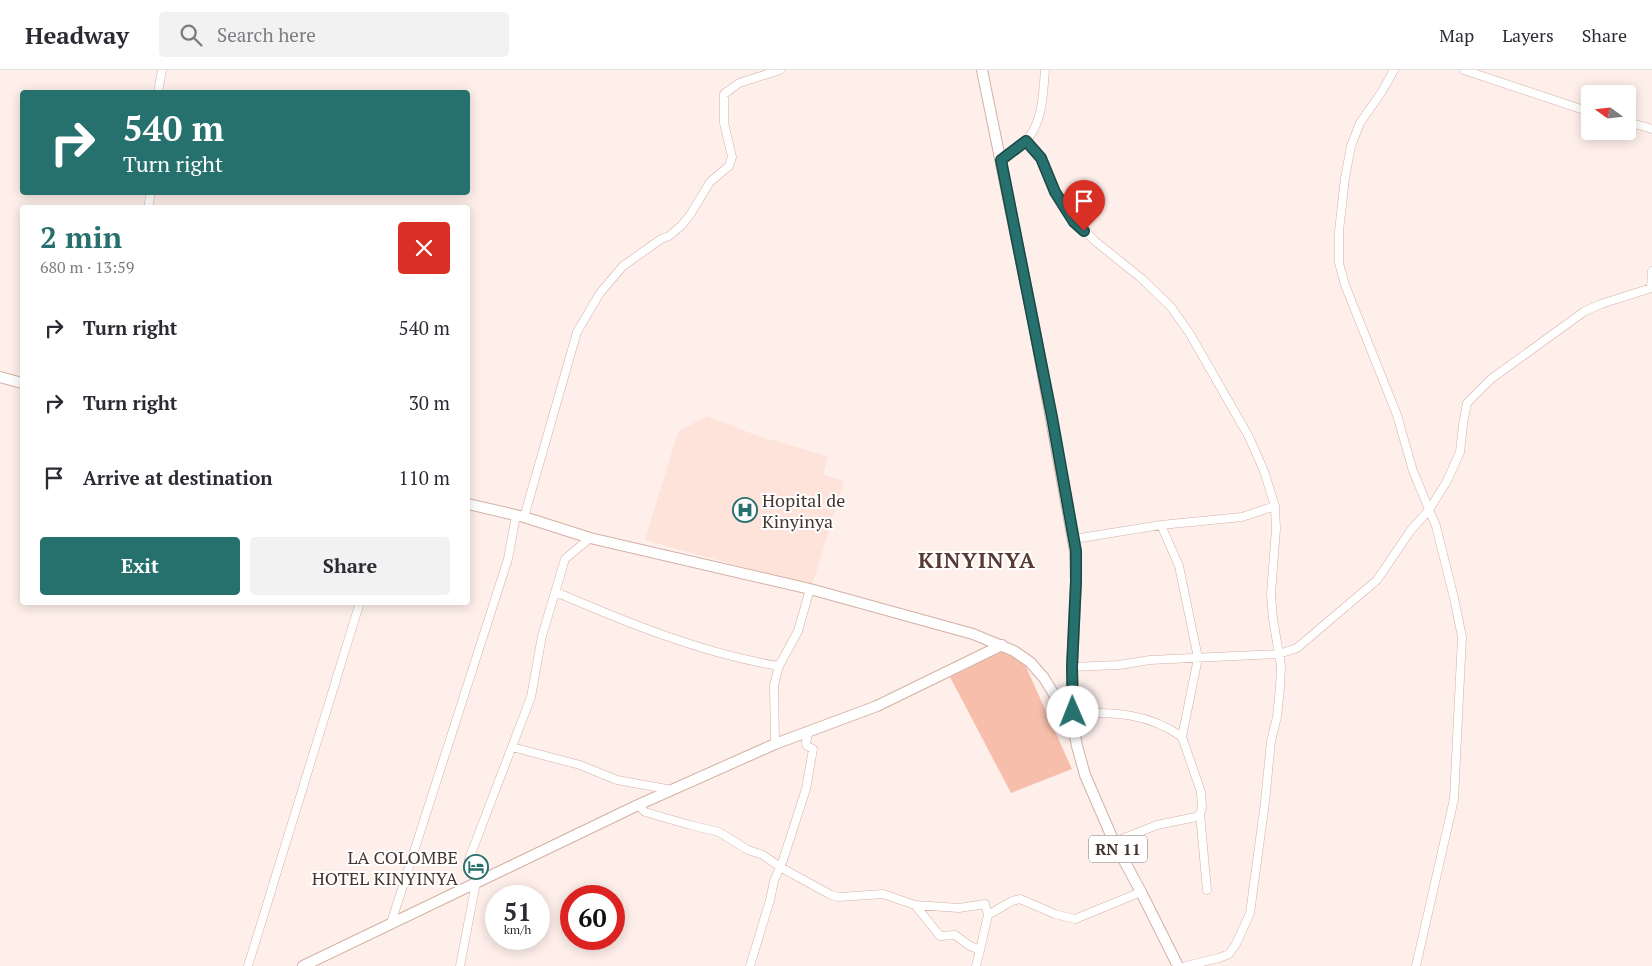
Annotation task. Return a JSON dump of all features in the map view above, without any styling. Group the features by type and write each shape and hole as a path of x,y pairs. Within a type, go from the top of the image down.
{"main road":[{"name":"RN 11","path":"982,70 1052,417 1076,551 1072,667 1073,726 1085,776 1114,842 1178,966"},
{"path":"0,377 20,383"},
{"path":"470,504 520,516 590,538 810,589 973,634 1023,656 1044,678 1073,726"},
{"path":"302,966 638,805 775,744 877,706 1002,646"}],"street":[{"path":"158,90 162,70"},
{"path":"391,923 508,559 577,332 600,293 623,266 660,239 669,236 685,222 710,182 729,166 732,157 724,123 724,94 739,83 780,70"},
{"path":"1001,160 1026,141 1033,130 1040,114 1045,70"},
{"path":"1394,70 1360,123 1351,146 1340,221 1338,263 1345,286 1397,415 1413,471 1436,526 1462,637 1454,798 1445,845 1416,966"},
{"path":"1464,70 1581,109"},
{"path":"1636,124 1652,129"},
{"path":"1026,141 1041,158 1055,192 1074,222 1171,307 1190,334 1249,437 1264,471 1275,506 1276,530 1271,594 1272,619 1281,666 1280,687 1277,717 1271,741 1256,879 1250,912 1236,944 1229,954 1186,966"},
{"path":"1072,667 1119,665 1150,660 1279,654 1297,648 1377,580 1411,530 1429,510 1447,481 1460,452 1467,403 1478,390 1585,311 1651,288 1652,271"},
{"path":"1074,539 1162,525 1242,516 1275,506"},
{"path":"1162,525 1179,566 1198,658 1182,737 1201,792 1202,808 1200,814 1207,890"},
{"path":"460,966 480,882 468,869 468,865 531,697 542,636 565,559 590,538"},
{"path":"775,744 774,684 778,666 798,631 810,589"},
{"path":"556,592 698,646 743,661 778,666"},
{"path":"248,966 359,605"},
{"path":"1073,712 1114,712 1136,717 1168,727 1182,737"},
{"path":"750,966 774,881 810,771 813,749 807,746 806,742 810,732"},
{"path":"512,747 580,765 617,780 672,790"},
{"path":"638,805 645,812 719,832 748,850 763,854 780,867 831,895 839,897 883,894 915,905 959,908 985,904 988,915 976,966"},
{"path":"1114,842 1157,825 1196,817 1200,814"},
{"path":"988,915 1012,901 1020,899 1055,914 1075,919 1141,892"},
{"path":"915,905 940,936 955,935 970,946 980,950"}],"shaded area":[{"name":"Hopital de Kinyinya","path":"707,416 758,436 828,456 823,475 844,481 812,586 645,540 678,432"},
{"path":"1003,651 1022,658 1072,769 1011,793 950,677"}],"place":[{"name":"Hopital de Kinyinya","path":"745,510"},
{"name":"LA COLOMBE HOTEL KINYINYA","path":"476,867"}],"district":[{"name":"KINYINYA","path":"977,559"}],"route":[{"path":"1073,712 1072,667 1076,551 1052,417 1001,160 1026,141 1041,158 1055,192 1074,222 1084,231"}]}
